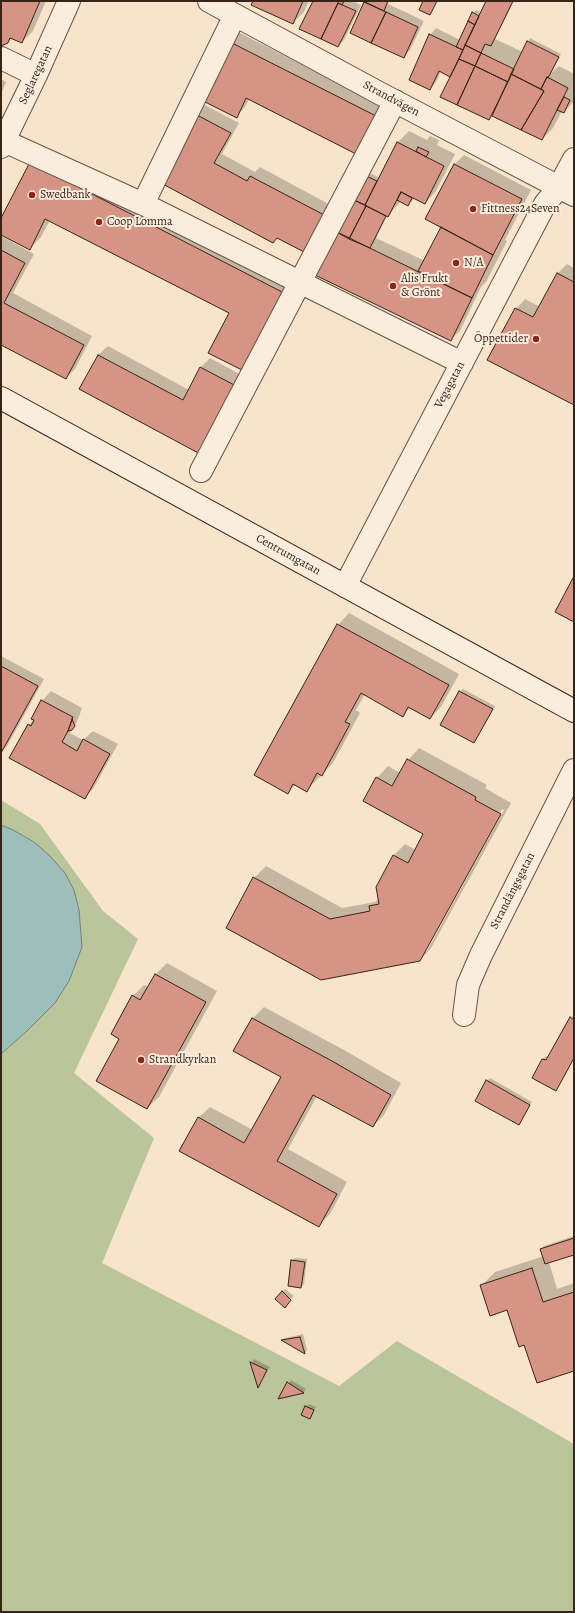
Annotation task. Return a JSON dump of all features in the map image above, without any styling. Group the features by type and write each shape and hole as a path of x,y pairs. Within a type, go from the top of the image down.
{"street":[{"name":"Seglaregatan","path":"3,144 69,1"},
{"name":"Strandvägen","path":"209,1 566,191"},
{"path":"143,204 235,15"},
{"path":"1,58 36,75"},
{"path":"201,471 395,101"},
{"path":"3,144 143,204 462,363"},
{"name":"Vegagatan","path":"344,586 545,204 566,191 574,159"},
{"name":"Centrumgatan","path":"1,398 574,711"},
{"name":"Strandängsgatan","path":"464,1015 468,985 481,955 574,770"}],"green space":[{"path":"1,800 40,824 103,911 138,939 74,1073 154,1138 102,1263 339,1386 397,1341 574,1444 574,1612 1,1612"}],"water":[{"path":"1,825 34,842 49,855 65,873 74,890 79,910 82,947 69,981 55,1003 1,1054"}],"building":[{"path":"1,1 40,1 22,43 10,38 8,43 1,46"},
{"path":"253,1 303,1 293,24 251,5"},
{"path":"313,1 344,1 342,5 338,3 321,39 299,29"},
{"path":"363,1 388,1 384,11"},
{"path":"423,1 437,1 430,15 419,10"},
{"path":"486,1 513,1 491,46 485,44 481,53 465,45"},
{"path":"364,2 386,12 371,43 350,33"},
{"path":"338,3 356,11 338,47 321,39"},
{"path":"386,12 418,27 404,58 371,43"},
{"path":"472,12 479,16 475,25 468,21"},
{"path":"468,21 475,25 463,50 456,47"},
{"path":"429,34 463,50 450,77 439,71 430,90 409,80"},
{"path":"228,41 378,117 358,155 246,98 237,118 199,99"},
{"path":"527,41 559,57 541,89 511,74"},
{"path":"465,45 481,53 475,66 459,59"},
{"path":"481,53 514,69 508,82 475,66"},
{"path":"459,59 475,66 457,105 440,97"},
{"path":"475,66 508,82 489,120 457,105"},
{"path":"511,74 544,91 521,130 492,116"},
{"path":"547,77 568,88 542,140 521,130 544,91 541,89"},
{"path":"564,97 570,100 564,113 557,110"},
{"path":"195,114 231,133 214,163 247,181 250,176 328,217 308,254 277,238 273,243 159,182"},
{"path":"397,142 444,166 425,204 401,192 388,217 365,205"},
{"path":"418,147 429,152 426,157 416,151"},
{"path":"30,162 286,294 246,372 208,353 229,313 45,219 30,250 1,235 1,218"},
{"name":"Fittness24Seven","path":"454,164 522,199 493,255 425,219"},
{"path":"364,175 377,181 365,205 352,199"},
{"path":"401,192 412,198 408,206 397,200"},
{"path":"352,199 366,206 349,239 335,231"},
{"path":"366,206 386,216 370,248 349,239"},
{"name":"N/A","path":"441,227 493,255 472,298 418,271"},
{"name":"Alis Frukt & Grönt","path":"335,231 472,298 451,341 315,275"},
{"path":"1,250 25,263 4,303 84,345 66,379 1,345"},
{"name":"Öppettider","path":"557,273 574,282 574,405 487,360 515,308 533,317"},
{"path":"98,355 183,400 200,367 238,387 202,455 79,389"},
{"path":"574,576 574,622 555,612"},
{"path":"337,624 449,685 430,719 408,707 403,717 361,693 345,722 350,724 322,776 317,773 307,792 293,784 288,794 254,775"},
{"path":"1,666 38,686 1,753"},
{"path":"459,691 493,709 474,743 440,725"},
{"path":"41,700 73,717 62,742 77,751 83,739 110,754 85,799 9,758 28,724 31,726 34,720 31,719"},
{"path":"72,719 75,726 72,730 68,731"},
{"path":"407,759 476,797 475,800 501,814 420,961 321,980 226,928 253,877 330,919 370,911 369,906 379,904 376,887 393,855 408,863 423,834 363,801 376,777 392,786"},
{"name":"Strandkyrkan","path":"155,974 206,1002 147,1109 96,1081 119,1039 111,1034 132,995 140,1000"},
{"path":"570,1017 574,1020 574,1058 556,1091 532,1078 542,1059 546,1060"},
{"path":"252,1018 391,1095 373,1127 313,1095 277,1161 337,1194 319,1227 179,1151 198,1117 244,1143 281,1077 233,1051"},
{"path":"486,1080 530,1105 519,1125 475,1101"},
{"path":"574,1238 574,1255 545,1264 540,1249"},
{"path":"291,1260 305,1262 301,1288 288,1286"},
{"path":"532,1268 543,1302 574,1292 574,1371 537,1383 524,1345 519,1347 507,1310 490,1316 480,1285"},
{"path":"282,1291 291,1300 285,1308 275,1299"},
{"path":"300,1337 305,1354 281,1340"},
{"path":"250,1362 267,1370 258,1388"},
{"path":"287,1382 304,1393 278,1399"},
{"path":"305,1406 314,1410 310,1419 301,1415"}],"place":[{"name":"Swedbank","path":"32,195"},
{"name":"Fittness24Seven","path":"473,209"},
{"name":"Coop Lomma","path":"99,222"},
{"name":"N/A","path":"456,263"},
{"name":"Alis Frukt & Grönt","path":"393,286"},
{"name":"Öppettider","path":"536,339"},
{"name":"Strandkyrkan","path":"141,1060"}]}
